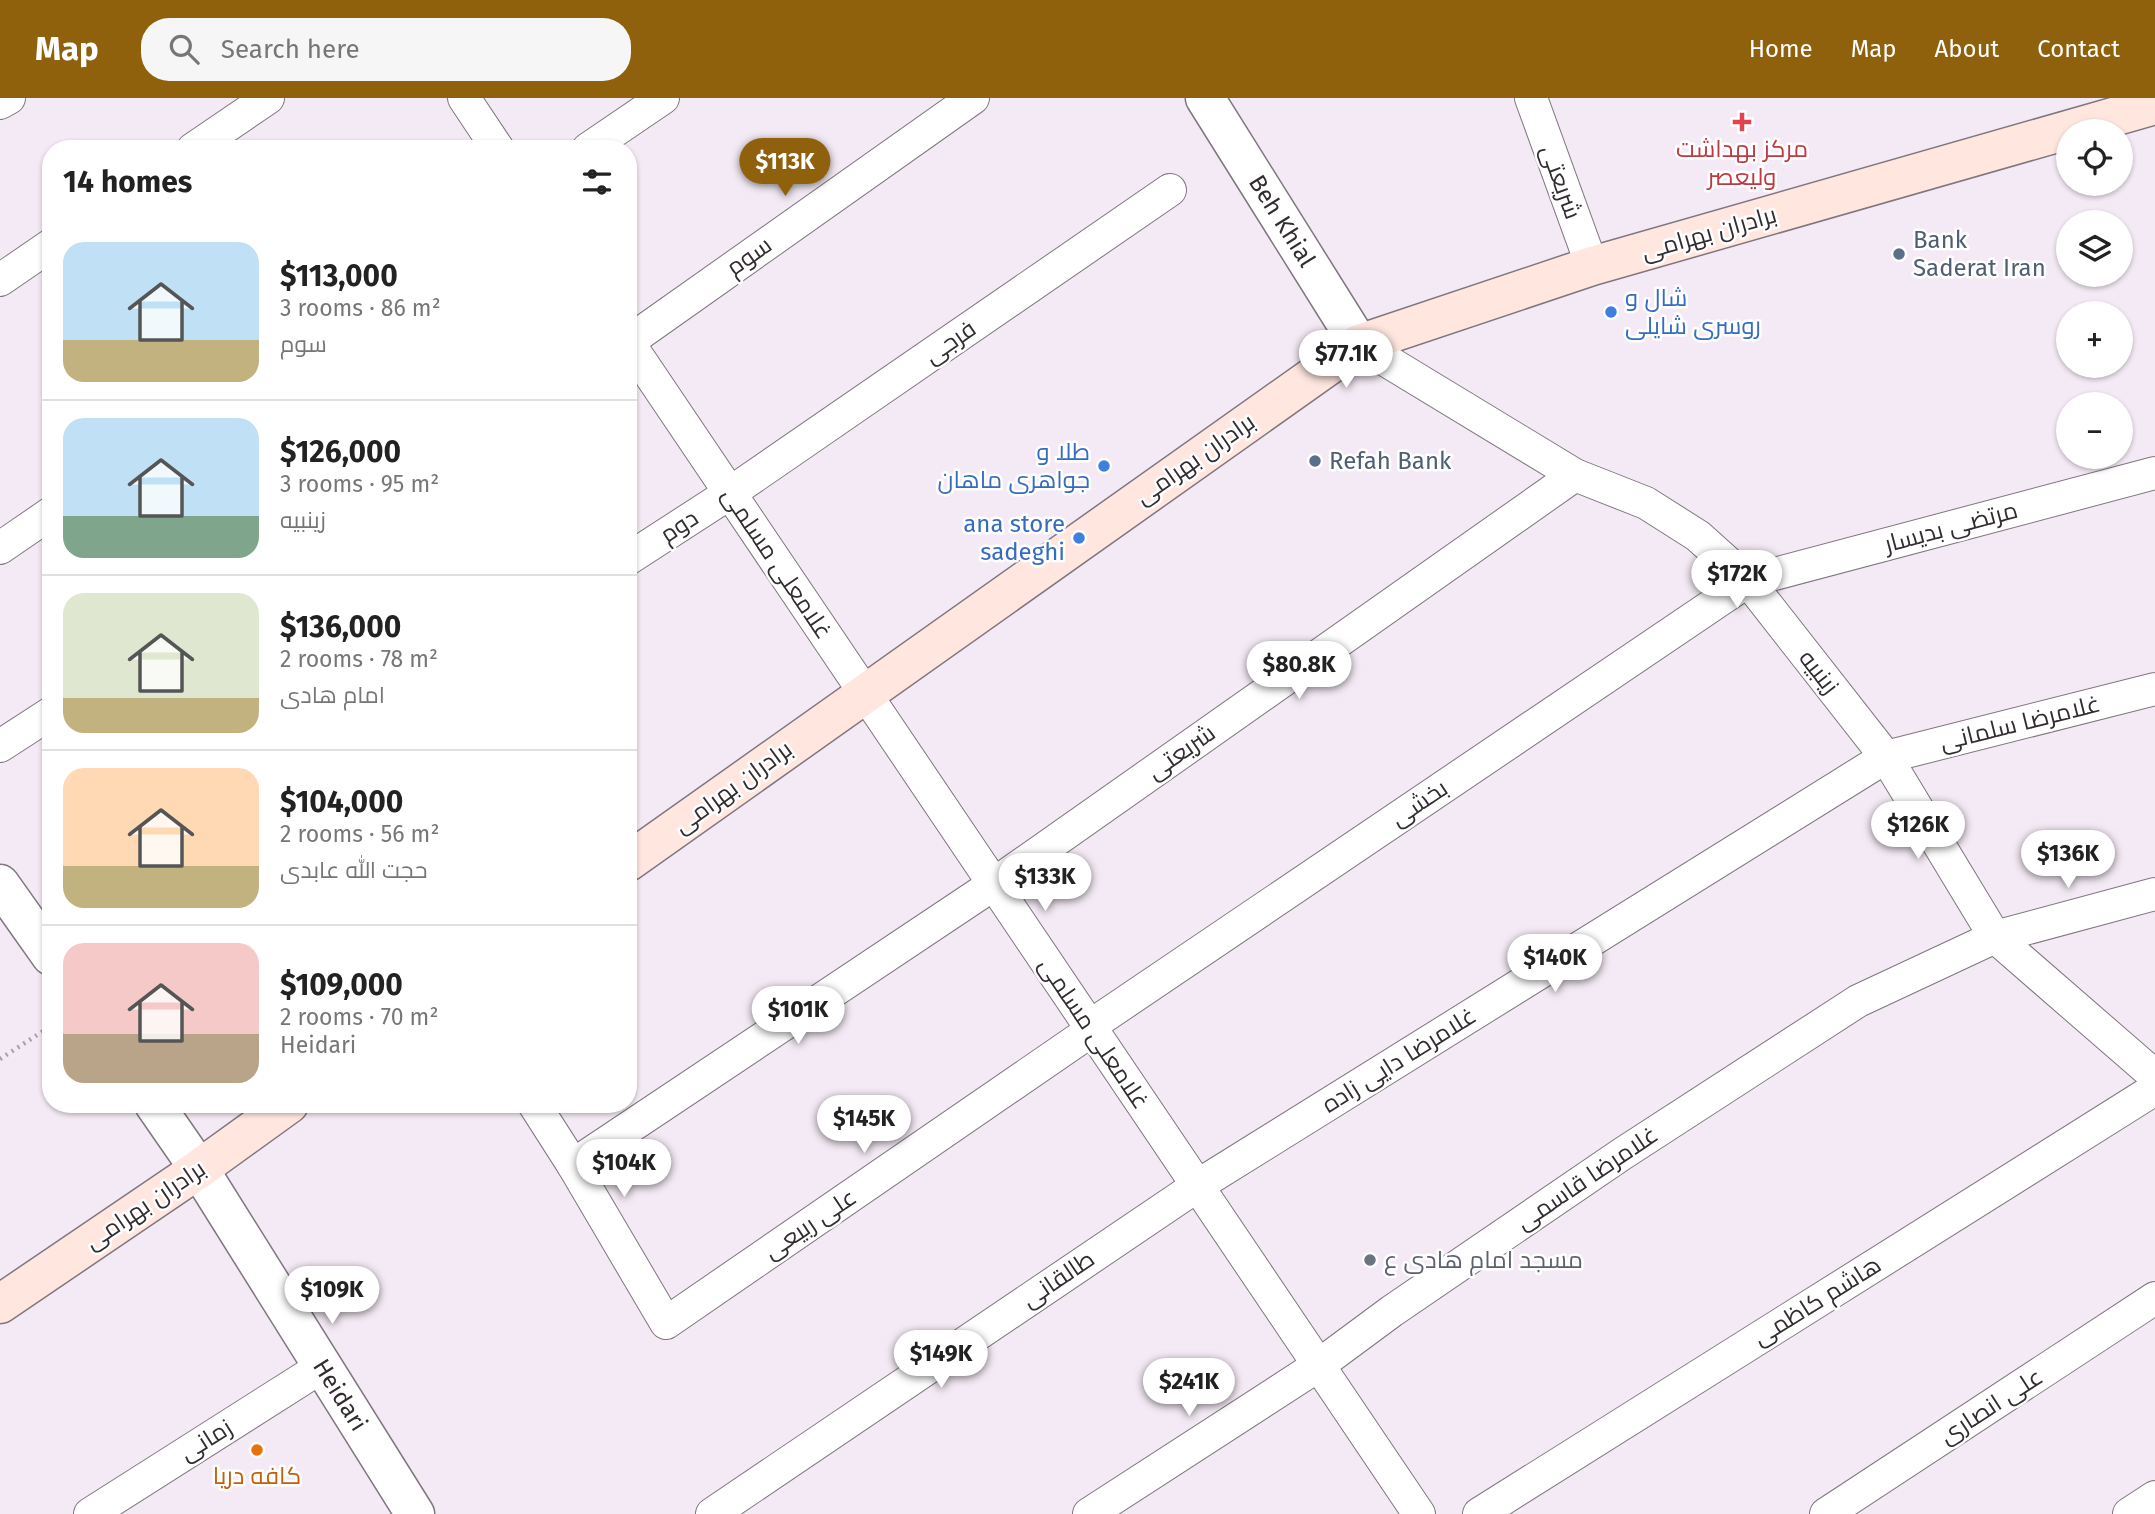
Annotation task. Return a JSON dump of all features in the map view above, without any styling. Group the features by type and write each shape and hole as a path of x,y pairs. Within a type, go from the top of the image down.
{"main road":[{"name":"برادران بهرامی","path":"637,856 864,692 1359,344 1592,266 2155,105"},
{"name":"برادران بهرامی","path":"0,1304 277,1113"}],"street":[{"path":"0,103 9,98"},
{"path":"206,140 268,98"},
{"path":"464,98 492,140"},
{"path":"601,140 663,98"},
{"name":"سوم","path":"637,336 973,98"},
{"name":"Beh Khial","path":"1205,98 1359,344"},
{"name":"شریعتی","path":"1531,98 1592,266"},
{"name":"فرجی","path":"730,493 1170,190"},
{"path":"0,280 42,251"},
{"name":"زینبیه","path":"1359,344 1574,475 1646,502 1698,536 1748,581 1886,757 1995,937 2155,1076"},
{"name":"غلامعلی مسلمی","path":"637,355 1419,1514"},
{"name":"مرتضی بدیسار","path":"1748,581 2155,473"},
{"name":"شریعتی","path":"573,1165 993,884 1574,475"},
{"name":"دوم","path":"637,553 730,493"},
{"path":"0,548 42,519"},
{"name":"بخشی","path":"1091,1028 1748,581"},
{"name":"غلامرضا سلمانی","path":"1886,757 2155,689"},
{"path":"0,746 42,719"},
{"name":"غلامرضا دایی زاده","path":"1197,1186 1886,757"},
{"path":"0,884 42,938"},
{"name":"غلامرضا قاسمی","path":"1089,1514 1319,1366 1392,1311 1622,1154 1858,1000 1995,937 2155,894"},
{"name":"علی ربیعی","path":"573,1165 666,1323 1091,1028"},
{"name":"هاشم کاظمی","path":"1479,1514 2155,1089"},
{"name":"Heidari","path":"160,1113 199,1169 415,1514"},
{"path":"540,1113 573,1165"},
{"name":"طالقانی","path":"712,1514 1197,1186"},
{"name":"علی انصاری","path":"1826,1514 2155,1298"},
{"name":"زمانی","path":"90,1514 323,1366"},
{"path":"2129,1514 2155,1497"}],"path":[{"path":"0,1059 42,1032"}],"place":[{"name":"مرکز بهداشت ولیعصر","path":"1742,122"},
{"name":"Bank Saderat Iran","path":"1899,254"},
{"name":"شال و روسری شایلی","path":"1611,312"},
{"name":"Refah Bank","path":"1315,461"},
{"name":"طلا و جواهری ماهان","path":"1104,466"},
{"name":"ana store sadeghi","path":"1079,538"},
{"name":"مسجد امام هادی ع","path":"1370,1260"},
{"name":"کافه دریا","path":"257,1450"}]}
